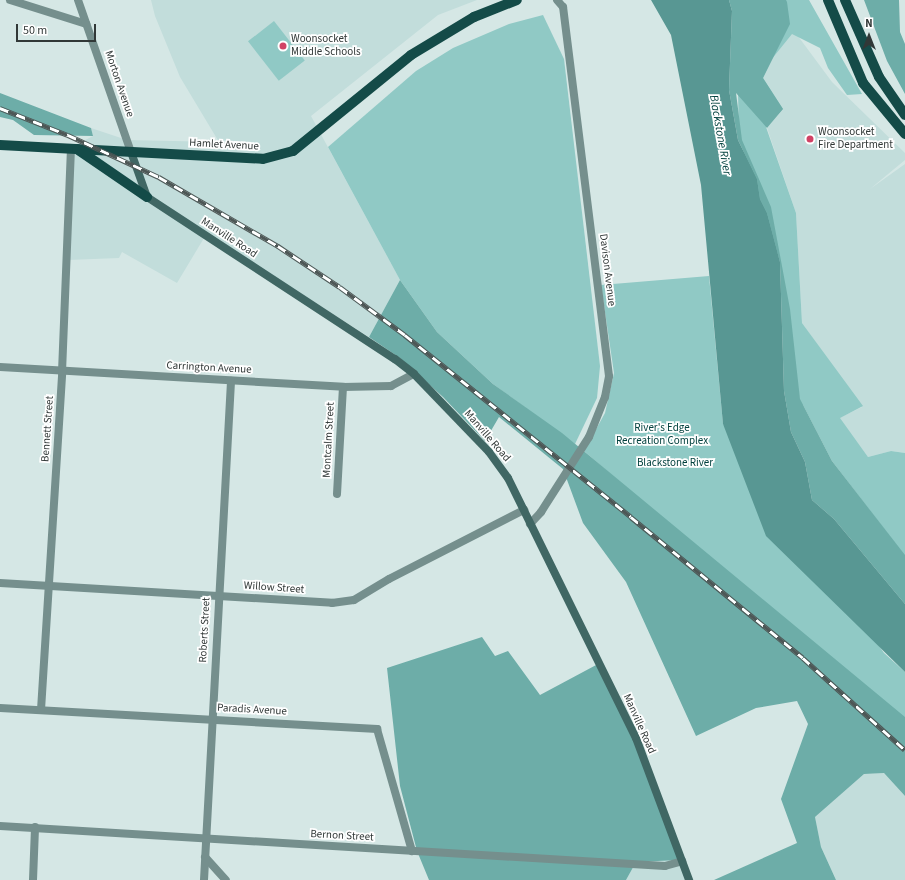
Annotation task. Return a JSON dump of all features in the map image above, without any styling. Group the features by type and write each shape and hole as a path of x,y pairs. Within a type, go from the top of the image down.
{"main road":[{"name":"Hamlet Avenue","path":"0,146 263,159 293,151 415,52 474,17 517,0"},
{"path":"828,0 863,83 905,134"},
{"path":"846,0 879,77 905,115"},
{"path":"74,149 147,197"},
{"path":"131,152 147,197"},
{"name":"Manville Road","path":"147,197 396,359 414,374 489,452 508,478 636,738 689,880"}],"street":[{"path":"10,0 86,24"},
{"name":"Morton Avenue","path":"78,0 131,152"},
{"name":"Davison Avenue","path":"530,524 541,512 588,438 605,397 609,376 563,7 557,0"},
{"name":"Bennett Street","path":"41,710 74,149"},
{"name":"Carrington Avenue","path":"0,367 62,372 343,386 391,386 414,374"},
{"name":"Roberts Street","path":"204,880 218,596 231,380"},
{"name":"Montcalm Street","path":"337,494 343,386"},
{"name":"Willow Street","path":"0,583 332,603 354,600 389,579 524,510"},
{"name":"Paradis Avenue","path":"0,708 376,729 412,851"},
{"name":"Bernon Street","path":"0,826 35,827 205,840 665,866 682,861"},
{"path":"33,880 35,827"},
{"path":"205,857 226,880"}],"shaded area":[{"path":"151,0 477,0 438,15 311,116 400,280 369,337 207,233 177,283 122,252 119,258 68,260 74,146 93,136 91,128 127,140 219,142 180,77 155,16"},
{"name":"Blackstone River","path":"729,0 786,0 787,2 790,24 763,78 783,109 767,128 736,93 742,140 771,207 790,309 800,399 832,461 905,555 905,604 834,519 812,500 805,462 791,432 784,391 780,262 767,213 760,199 757,179 738,140 729,90 732,11"},
{"path":"864,0 899,0 900,32 905,44 905,94 887,61"},
{"path":"792,28 832,82 905,153 905,160 870,189 905,164 905,453 891,451 868,457 839,418 862,407 802,323 796,213 767,128 783,109 763,78 771,60"},
{"path":"0,93 91,128 93,136 34,135 13,120 0,117"},
{"path":"400,280 437,332 493,384 562,433 905,717 905,796 884,773 864,774 815,817 821,847 836,880 714,880 797,843 781,799 808,724 797,701 756,708 696,736 626,582 583,523 563,469 499,417 485,441 443,397 400,358 369,337"},
{"path":"482,637 495,656 508,651 540,695 598,664 632,736 679,860 636,862 626,880 429,880 417,851 400,786 387,668"},
{"path":"884,773 905,796 905,880 836,880 821,847 815,817 864,774"},
{"path":"679,860 687,880 626,880 636,862"}],"green space":[{"path":"736,0 809,0 862,94 847,95 828,68 820,48 792,34 771,60 763,78 783,109 766,127 796,213 802,323 863,406 840,418 868,457 891,451 905,453 905,556 832,461 803,405 816,498 786,318 780,262 739,138"},
{"path":"543,15 564,59 600,366 597,398 575,444 493,384 437,332 400,280 328,147 416,71 453,48 509,24"},
{"path":"274,21 305,60 279,81 248,41"},
{"name":"River's Edge Recreation Complex","path":"709,276 723,424 884,653 905,672 905,728 584,451 605,413 614,373 601,285"}],"water":[{"path":"651,0 729,0 732,11 729,90 738,140 757,179 760,199 767,213 780,262 784,391 791,432 805,462 812,500 834,519 905,604 905,672 766,536 723,424 701,185 671,35"}],"railway":[{"path":"0,108 68,135 159,177 278,246 340,287 405,335 631,517 803,658 905,750"}],"place":[{"name":"Woonsocket Middle Schools","path":"283,46"},
{"name":"Woonsocket Fire Department","path":"810,139"}]}
